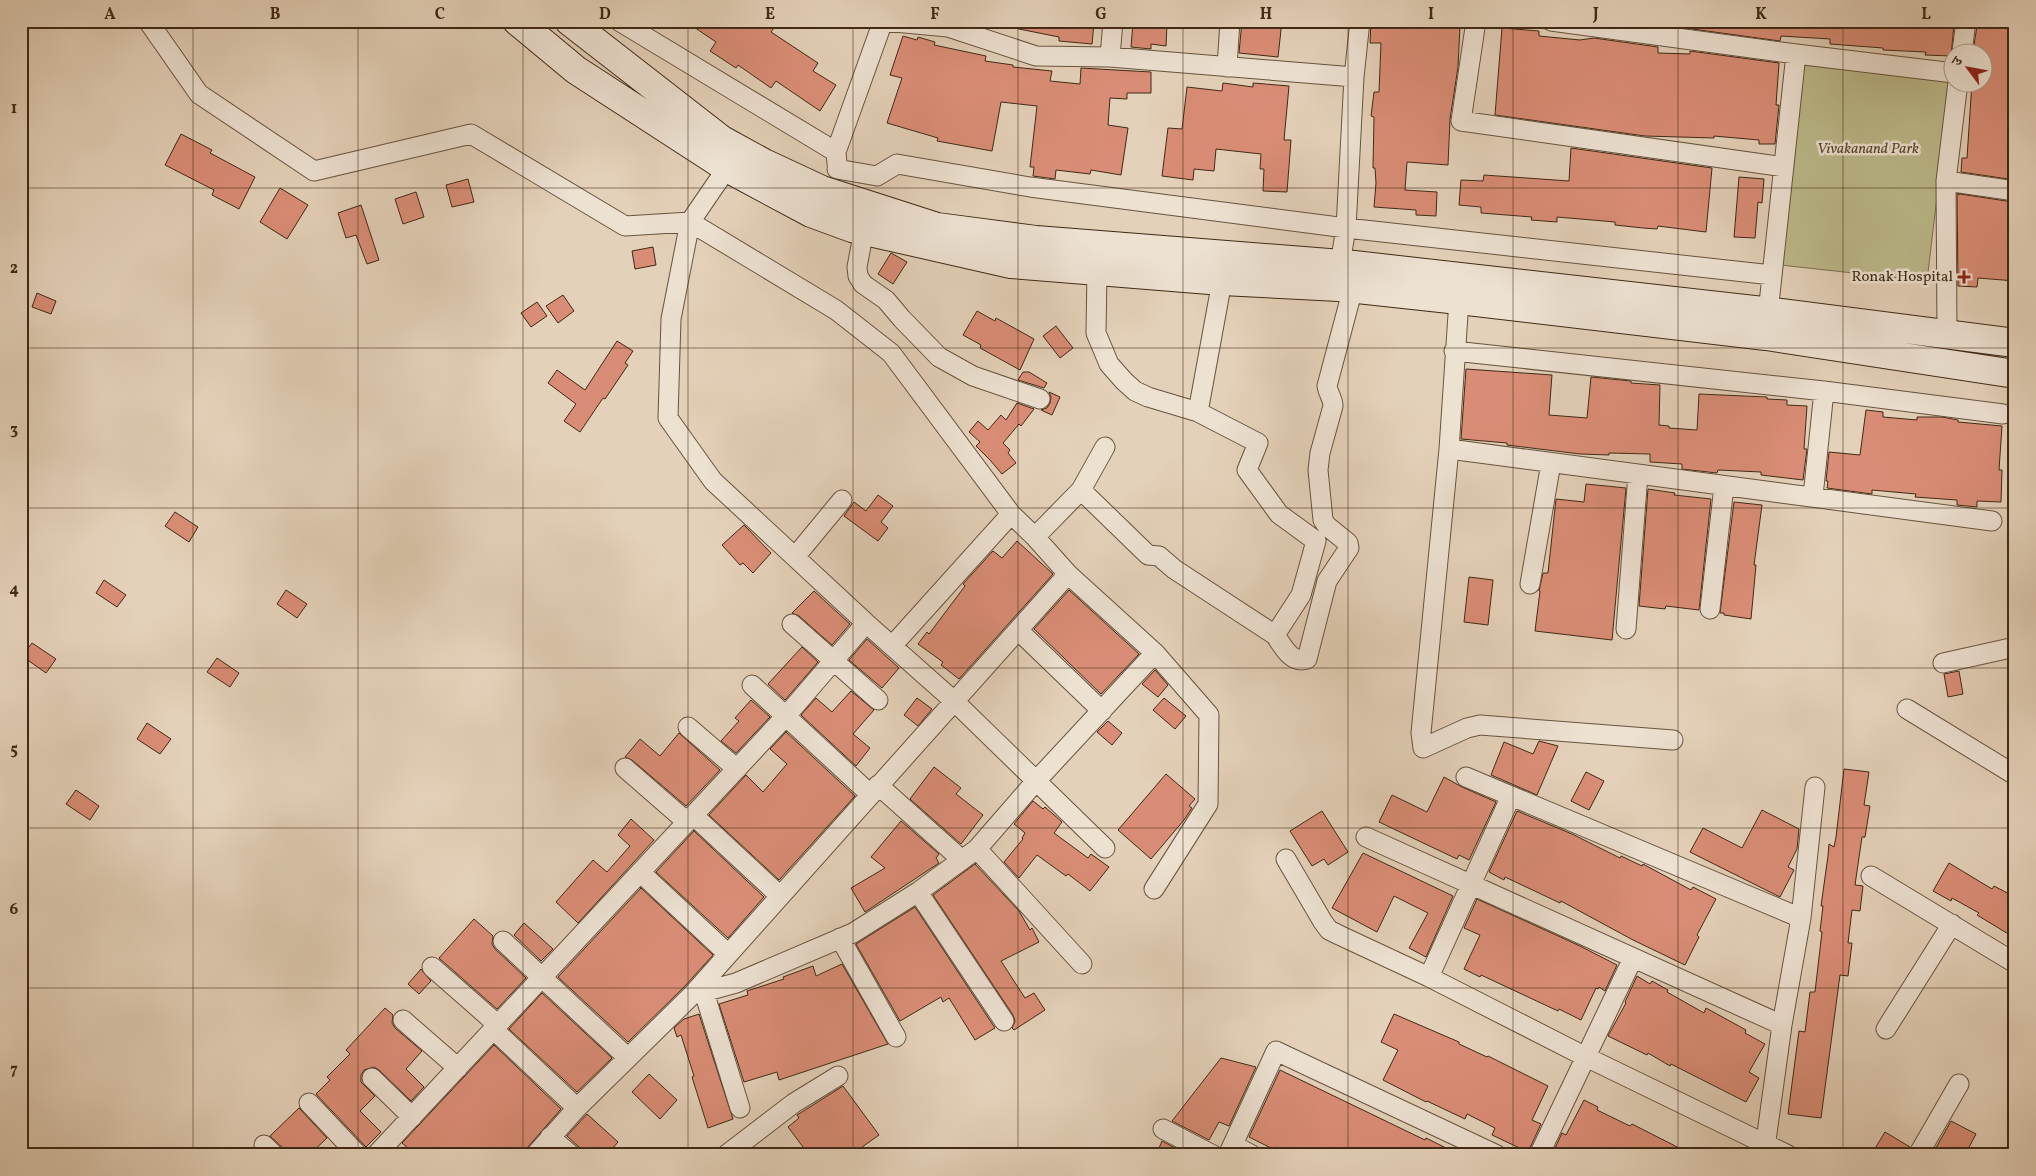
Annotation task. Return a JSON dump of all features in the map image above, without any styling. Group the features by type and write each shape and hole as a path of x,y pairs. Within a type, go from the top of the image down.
{"main road":[{"path":"517,21 576,70 727,168 811,213 864,230 1011,264 1222,281 1343,280 1459,300 1767,324 1946,334 2015,343"},
{"path":"570,21 722,140 764,163 832,171 918,222 976,232 1343,280 1767,324 2015,374"}],"street":[{"path":"148,21 199,94 314,171 470,134 624,226 690,222 836,310 891,353 1011,514 1035,537 1068,574 1155,653 1209,715 1208,804 1154,890"},
{"path":"619,21 832,171 877,176 898,164 1030,187 1346,228 1772,276"},
{"path":"832,171 883,21 948,27 1036,56 1110,58 1354,77"},
{"path":"1110,58 1113,21"},
{"path":"1227,67 1230,21"},
{"path":"1081,490 1148,555 1159,556 1174,569 1276,635 1295,659 1307,659 1327,581 1349,548 1348,543 1327,526 1323,520 1318,470 1320,452 1333,406 1333,399 1327,386 1343,280 1354,77 1360,21"},
{"path":"1476,21 1461,121 1784,166"},
{"path":"1550,21 1616,26 1796,54 1944,72"},
{"path":"1963,42 1966,21"},
{"path":"1767,324 1796,54"},
{"path":"1946,334 1946,181 1957,92"},
{"path":"727,168 690,222 671,319 668,418 713,481 866,623 954,701 1105,848"},
{"path":"1946,181 2015,191"},
{"path":"864,230 857,267 858,276 863,284 886,300 939,357 972,376 1040,400"},
{"path":"1097,270 1096,333 1109,364 1135,391 1148,397 1198,412 1258,443 1248,470 1279,514 1316,541 1301,595 1276,635"},
{"path":"1198,412 1222,281"},
{"path":"1459,300 1454,351 1449,449 1421,733 1423,748 1467,728 1480,725 1673,740"},
{"path":"1454,351 1824,391 2004,414"},
{"path":"1813,496 1824,391"},
{"path":"1035,537 1081,490 1105,447"},
{"path":"1449,449 1992,521"},
{"path":"1530,584 1551,462"},
{"path":"1626,629 1638,474"},
{"path":"1710,609 1724,486"},
{"path":"795,557 842,500"},
{"path":"892,646 1011,514"},
{"path":"535,1155 577,1108 698,994 728,954 1068,574"},
{"path":"376,1155 786,716 866,623"},
{"path":"792,624 878,700"},
{"path":"1018,630 1102,710"},
{"path":"1943,663 2015,647"},
{"path":"698,994 736,983 853,933 918,892 969,854 1155,653"},
{"path":"752,685 874,790 969,854 1082,964"},
{"path":"1907,709 2015,775"},
{"path":"688,727 737,769"},
{"path":"625,768 690,819 780,896"},
{"path":"1466,777 1801,918"},
{"path":"1765,1149 1782,1025 1801,918 1815,787"},
{"path":"1429,978 1511,796"},
{"path":"1366,837 1782,1025"},
{"path":"1286,859 1329,930 1429,978 1765,1149 1788,1155"},
{"path":"640,872 728,954"},
{"path":"1871,876 2015,963"},
{"path":"918,892 1004,1021"},
{"path":"1886,1029 1952,924"},
{"path":"840,938 896,1037"},
{"path":"503,940 628,1058"},
{"path":"1539,1155 1634,958"},
{"path":"432,967 496,1027 577,1108"},
{"path":"698,994 740,1108"},
{"path":"403,1020 458,1068"},
{"path":"1252,1155 1230,1150 1276,1050 1476,1150 1497,1155"},
{"path":"726,1155 794,1103 838,1076"},
{"path":"372,1078 412,1117"},
{"path":"1918,1155 1959,1084"},
{"path":"309,1103 358,1155"},
{"path":"1163,1130 1213,1155"},
{"path":"550,1137 571,1155"}],"green space":[{"name":"Vivakanand Park","path":"1802,61 1944,78 1944,92 1949,92 1927,281 1780,265"}],"building":[{"path":"685,21 779,21 771,32 818,63 813,71 836,85 820,111 776,81 771,88 738,65 736,68 710,51 716,42"},
{"path":"1015,21 1094,23 1092,44 1059,41 1059,37 1014,28"},
{"path":"1242,21 1282,21 1278,57 1239,53"},
{"path":"1371,21 1419,21 1419,24 1460,26 1458,67 1450,119 1448,165 1407,162 1405,190 1437,192 1436,216 1416,215 1416,210 1374,207 1376,183 1375,168 1373,168 1374,117 1371,116 1374,92 1379,92 1381,43 1370,43"},
{"path":"1692,21 1922,21 1954,24 1952,42 1944,42 1944,56 1925,55 1926,52 1883,50 1883,48 1830,44 1830,39 1781,36 1780,41 1692,29"},
{"path":"1980,21 2014,21 2012,67 2015,67 2015,180 1961,172 1962,158 1967,158 1971,92 1994,92 1994,42 1975,42 1977,26 1980,26"},
{"path":"1133,23 1167,25 1166,46 1151,44 1151,49 1131,47"},
{"path":"1502,28 1539,31 1539,36 1580,40 1594,38 1658,47 1658,53 1690,54 1690,51 1779,63 1776,105 1779,105 1775,144 1759,144 1759,140 1714,136 1714,138 1645,136 1495,115"},
{"path":"903,36 917,40 918,37 935,42 934,45 986,56 985,61 1013,65 1013,67 1052,71 1050,81 1080,84 1081,68 1151,72 1151,93 1127,93 1127,99 1110,98 1108,125 1128,128 1121,175 1091,170 1090,174 1056,170 1055,179 1033,176 1034,167 1030,167 1037,106 1001,102 992,151 937,141 938,138 887,123 902,78 890,75"},
{"path":"1223,83 1253,87 1253,83 1289,86 1284,140 1291,140 1287,192 1263,191 1264,169 1260,169 1261,154 1216,149 1214,171 1194,169 1193,180 1162,176 1168,128 1182,129 1187,87 1222,91"},
{"path":"181,134 212,150 210,153 255,177 239,209 212,195 214,190 165,165"},
{"path":"1571,148 1712,168 1706,232 1658,226 1657,229 1643,228 1615,225 1615,222 1557,217 1557,222 1531,220 1532,217 1481,213 1481,207 1459,205 1461,180 1483,181 1484,175 1569,181"},
{"path":"1739,177 1764,179 1762,203 1758,202 1755,238 1734,237"},
{"path":"468,179 474,202 452,207 446,185"},
{"path":"280,188 308,205 287,239 260,222"},
{"path":"416,192 424,217 403,224 395,199"},
{"path":"1957,195 2013,202 2010,247 2015,248 2015,281 1978,278 1977,287 1958,286"},
{"path":"361,205 379,260 367,264 356,235 346,238 338,213"},
{"path":"653,247 656,265 635,269 632,251"},
{"path":"891,253 907,262 893,284 878,274"},
{"path":"37,293 56,301 51,314 32,307"},
{"path":"563,295 574,311 558,323 546,306"},
{"path":"537,302 547,316 531,327 521,313"},
{"path":"977,311 995,321 996,318 1034,339 1020,370 980,348 981,345 963,335"},
{"path":"1056,326 1073,348 1060,358 1043,336"},
{"path":"617,341 633,351 625,363 628,365 580,432 564,421 576,404 548,383 557,370 585,390"},
{"path":"1466,369 1552,375 1549,415 1587,418 1591,377 1660,385 1659,425 1669,426 1669,428 1697,430 1699,394 1767,397 1767,399 1787,400 1787,405 1807,406 1804,449 1807,449 1803,480 1761,475 1761,472 1718,470 1717,473 1682,469 1682,464 1650,462 1650,454 1580,454 1507,445 1507,443 1461,439"},
{"path":"1023,372 1029,372 1047,383 1044,388 1018,380"},
{"path":"1049,392 1060,397 1052,415 1041,410 1047,408 1050,403 1051,397"},
{"path":"1017,403 1034,409 1021,426 1019,424 1003,443 1010,450 1008,453 1016,463 1002,474 976,446 980,442 969,432 978,421 988,430 1001,415 1006,420"},
{"path":"1866,410 1883,412 1883,417 1917,420 1917,417 1942,417 1958,420 1958,422 2002,426 1999,470 2002,470 2001,502 1977,501 1977,507 1957,505 1957,500 1915,497 1916,494 1872,490 1872,494 1827,488 1829,452 1860,455"},
{"path":"1586,484 1626,488 1612,640 1535,631 1539,591 1543,573 1548,573 1556,499 1584,502"},
{"path":"1648,489 1675,493 1674,495 1711,499 1699,610 1666,606 1665,609 1639,606"},
{"path":"878,495 893,506 881,522 888,528 878,541 844,516 854,502 866,511"},
{"path":"1734,502 1762,505 1754,565 1756,565 1751,619 1720,613"},
{"path":"175,512 198,527 189,542 165,526"},
{"path":"744,525 771,553 753,573 743,563 740,565 722,545"},
{"path":"1017,541 1053,574 959,679 941,665 943,662 918,644 927,632 929,634 965,586 963,584 993,551 1002,558"},
{"path":"1469,577 1493,580 1488,625 1464,622"},
{"path":"104,580 126,595 117,607 96,593"},
{"path":"286,590 307,604 297,618 277,604"},
{"path":"1069,590 1139,654 1101,694 1034,629"},
{"path":"814,591 850,624 832,645 799,616 792,613"},
{"path":"867,639 899,668 882,688 849,660"},
{"path":"32,643 56,659 46,673 22,656"},
{"path":"802,647 818,662 785,700 768,684"},
{"path":"217,658 239,673 230,687 207,672"},
{"path":"1155,670 1168,685 1158,697 1142,684"},
{"path":"1959,671 1963,694 1948,697 1944,674"},
{"path":"851,691 874,710 853,734 870,748 856,766 801,715 816,698 832,712"},
{"path":"917,698 932,709 918,726 904,715"},
{"path":"1164,698 1186,716 1175,729 1153,710"},
{"path":"751,700 770,717 736,753 721,741 739,721 735,718"},
{"path":"1108,721 1122,733 1112,745 1097,732"},
{"path":"147,723 171,739 160,754 137,739"},
{"path":"786,732 855,796 779,880 709,815 746,775 763,792 787,764 770,749"},
{"path":"679,733 720,770 686,806 632,760 625,757 640,739 660,756"},
{"path":"1539,741 1558,746 1537,795 1491,775 1504,742 1533,754"},
{"path":"934,767 961,788 956,794 983,815 961,844 910,799"},
{"path":"1844,769 1869,772 1864,805 1870,806 1865,837 1862,837 1855,885 1863,886 1860,911 1852,910 1848,943 1852,943 1848,976 1840,975 1821,1118 1788,1114 1799,1031 1805,1032 1810,992 1815,992 1822,932 1820,931 1823,906 1821,906 1829,844 1834,847"},
{"path":"1586,772 1604,781 1589,810 1571,801"},
{"path":"1166,774 1195,799 1189,806 1192,808 1184,820 1151,859 1118,830"},
{"path":"1444,777 1496,802 1469,860 1459,855 1457,859 1379,822 1392,795 1427,812"},
{"path":"76,790 99,806 90,820 66,804"},
{"path":"1033,801 1043,809 1045,807 1062,822 1054,833 1088,858 1091,854 1109,867 1090,891 1068,874 1066,876 1037,855 1019,878 1004,862 1023,839 1025,833 1014,824"},
{"path":"1762,810 1799,829 1797,849 1788,867 1794,870 1780,897 1690,852 1703,828 1742,848"},
{"path":"1322,811 1348,852 1328,865 1324,859 1312,866 1290,831"},
{"path":"1517,811 1572,834 1620,858 1621,856 1642,866 1643,864 1691,890 1693,887 1716,899 1697,935 1699,937 1685,965 1633,940 1561,901 1560,903 1505,877 1504,880 1489,872"},
{"path":"631,819 654,840 578,923 556,902 593,860 607,872 630,846 618,835"},
{"path":"901,821 939,854 936,858 939,863 865,912 851,888 885,868 871,857"},
{"path":"694,831 764,897 728,938 656,872"},
{"path":"1363,853 1453,896 1426,957 1409,948 1428,913 1394,896 1377,932 1332,908"},
{"path":"1949,863 1992,889 1994,886 2015,897 2015,938 1977,915 1979,913 1952,898 1951,901 1933,891"},
{"path":"975,864 1019,911 1030,930 1032,928 1039,942 1001,961 1025,998 1034,993 1045,1010 1014,1030 1012,1028 1015,1021 1013,1015 933,895"},
{"path":"641,888 713,955 684,987 628,1042 558,977"},
{"path":"1477,899 1617,965 1605,991 1599,987 1598,989 1596,988 1581,1020 1464,969 1480,935 1464,928"},
{"path":"915,907 995,1028 975,1040 949,998 943,1002 941,997 900,1021 856,944"},
{"path":"474,919 493,936 492,944 495,949 526,978 497,1009 439,958"},
{"path":"524,923 553,949 541,961 514,935"},
{"path":"842,964 888,1044 779,1080 777,1072 744,1082 719,1004 748,995 747,991 784,979 783,977 813,966 816,976"},
{"path":"421,969 431,981 419,994 408,984"},
{"path":"1637,976 1650,984 1652,981 1668,990 1667,992 1704,1013 1706,1008 1746,1030 1745,1033 1765,1044 1749,1072 1759,1078 1746,1102 1671,1064 1670,1066 1648,1053 1647,1055 1608,1036 1626,1003"},
{"path":"542,993 612,1058 577,1092 509,1029"},
{"path":"385,1008 393,1015 392,1023 395,1028 422,1051 406,1069 424,1087 411,1101 379,1070 374,1067 364,1070 361,1075 361,1082 375,1096 360,1111 381,1132 366,1147 316,1094 330,1080 327,1077 350,1054 346,1050"},
{"path":"699,1014 733,1119 708,1128 681,1035 677,1037 674,1028 684,1019"},
{"path":"1394,1014 1459,1042 1459,1044 1488,1056 1548,1086 1532,1120 1541,1124 1528,1152 1492,1135 1495,1128 1467,1114 1465,1119 1383,1080 1398,1050 1381,1042"},
{"path":"494,1045 561,1109 527,1148 524,1155 416,1155 402,1143"},
{"path":"1221,1058 1256,1067 1229,1126 1219,1122 1209,1140 1172,1121"},
{"path":"1280,1070 1460,1155 1291,1155 1276,1147 1275,1150 1249,1137"},
{"path":"649,1074 677,1100 660,1119 632,1092"},
{"path":"843,1086 879,1135 851,1155 809,1155 788,1127 799,1118 797,1115"},
{"path":"1584,1100 1598,1107 1597,1110 1630,1126 1632,1124 1693,1155 1552,1155 1562,1133 1566,1135"},
{"path":"299,1108 327,1138 309,1155 285,1155 282,1147 270,1136"},
{"path":"587,1114 618,1142 607,1155 582,1155 579,1147 567,1136"},
{"path":"1951,1121 1976,1134 1965,1155 1932,1155"},
{"path":"1885,1132 1910,1147 1907,1155 1871,1155"},
{"path":"1162,1141 1188,1155 1156,1155"}],"place":[{"name":"Ronak Hospital","path":"1964,277"}]}
